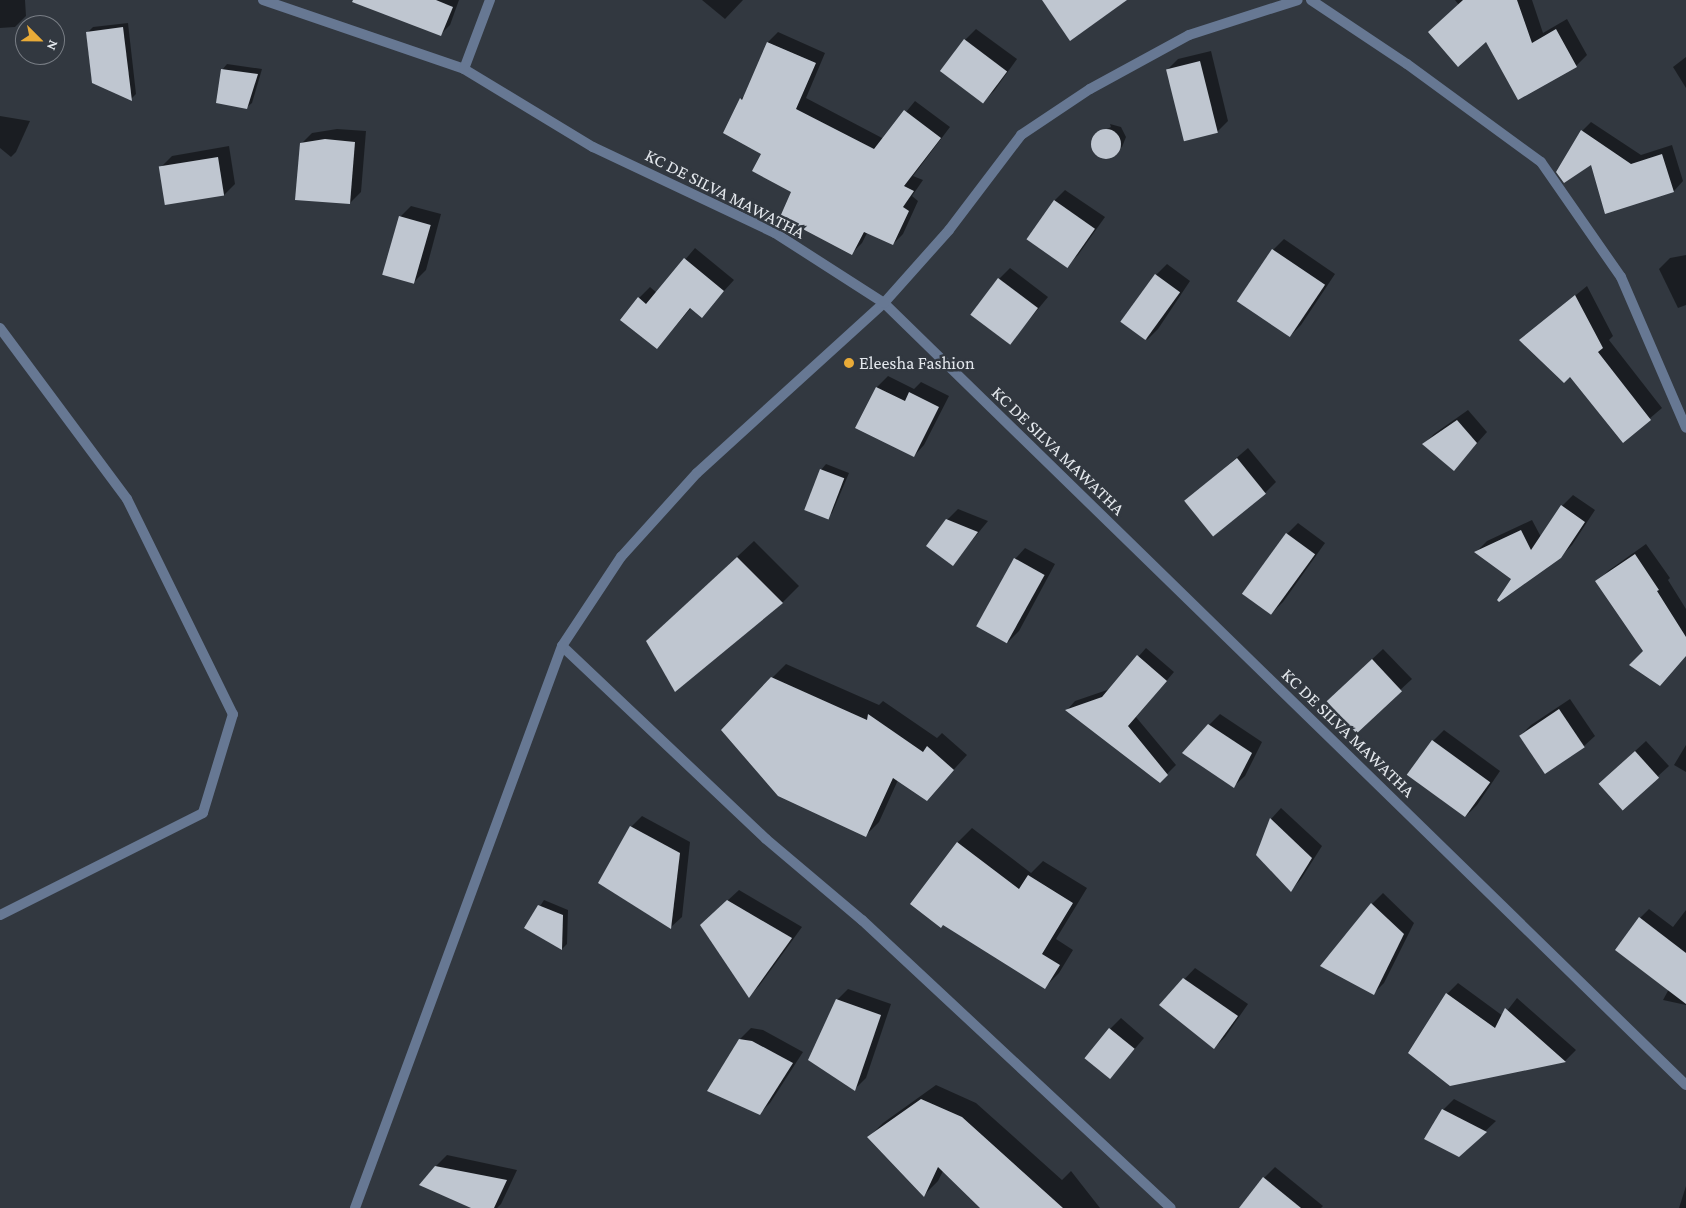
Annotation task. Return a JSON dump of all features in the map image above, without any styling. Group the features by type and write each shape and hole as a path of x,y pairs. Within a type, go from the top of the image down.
{"street":[{"name":"KC DE SILVA MAWATHA","path":"263,0 464,69 593,148 775,233 884,304 1686,1086"},
{"path":"464,69 490,0"},
{"path":"354,1208 562,646 621,557 697,473 884,304 949,230 1020,135 1090,89 1189,35 1298,0"},
{"path":"1311,0 1406,64 1541,162 1621,278 1686,428"},
{"path":"0,328 126,499 233,714 203,813 0,915"},
{"path":"562,646 766,839 862,920 1171,1208"}],"building":[{"path":"353,0 436,0 453,7 441,36 352,2"},
{"path":"1042,0 1127,0 1070,41"},
{"path":"1463,0 1517,0 1532,43 1556,29 1577,67 1518,100 1486,42 1458,67 1428,32"},
{"path":"123,27 132,101 92,83 86,32"},
{"path":"964,39 1007,71 983,103 940,71"},
{"path":"767,42 816,63 796,109 874,149 904,110 941,138 904,186 914,191 903,207 909,211 893,245 864,232 852,255 780,217 791,192 752,171 761,154 723,133 740,98 742,100"},
{"path":"1200,61 1218,133 1184,141 1166,69"},
{"path":"221,69 258,74 247,109 216,103"},
{"path":"1106,129 1117,133 1121,144 1117,155 1106,159 1095,155 1091,144 1095,133"},
{"path":"1581,130 1631,164 1662,154 1674,192 1605,214 1591,165 1564,183 1556,172"},
{"path":"325,139 355,142 350,204 295,200 300,143"},
{"path":"218,157 224,196 165,205 159,166"},
{"path":"1054,200 1095,229 1067,268 1026,239"},
{"path":"399,216 431,225 414,284 382,275"},
{"path":"1272,249 1325,285 1290,337 1237,301"},
{"path":"684,258 724,291 702,318 690,308 657,349 620,320 638,297 646,304"},
{"path":"1155,274 1180,292 1145,340 1120,322"},
{"path":"998,278 1038,308 1010,345 970,315"},
{"path":"1575,295 1603,348 1598,352 1651,420 1623,443 1570,377 1564,383 1519,340"},
{"path":"876,387 905,401 909,392 939,407 914,457 855,428"},
{"path":"1457,420 1477,443 1454,471 1422,444"},
{"path":"1237,458 1266,494 1213,537 1184,501"},
{"path":"820,469 844,478 829,519 804,510"},
{"path":"1561,505 1585,522 1561,558 1499,602 1497,600 1511,579 1474,552 1521,530 1531,550"},
{"path":"946,519 978,532 953,566 926,546"},
{"path":"1286,533 1315,554 1271,615 1242,594"},
{"path":"1635,554 1659,590 1657,591 1686,637 1686,656 1660,686 1629,665 1643,651 1595,581"},
{"path":"737,557 783,603 675,692 646,641"},
{"path":"1014,558 1045,575 1007,643 976,626"},
{"path":"1137,655 1167,681 1128,726 1168,775 1160,783 1065,710 1102,697"},
{"path":"1372,659 1402,691 1357,733 1327,701"},
{"path":"771,677 867,720 868,714 923,752 927,746 954,770 927,801 893,778 866,837 778,796 721,730"},
{"path":"1559,709 1585,747 1545,774 1519,736"},
{"path":"1208,724 1252,753 1234,788 1182,753"},
{"path":"1432,740 1490,782 1465,817 1407,775"},
{"path":"1635,751 1659,778 1623,811 1599,784"},
{"path":"1270,818 1312,858 1291,892 1256,855"},
{"path":"630,826 680,853 671,929 598,883"},
{"path":"957,842 1019,889 1028,875 1073,903 1042,954 1060,965 1045,989 943,925 941,928 910,904"},
{"path":"727,900 792,938 749,998 700,925"},
{"path":"1371,903 1404,934 1374,995 1320,966"},
{"path":"538,905 563,915 562,950 524,928"},
{"path":"1639,917 1686,953 1686,1004 1615,950"},
{"path":"1183,978 1238,1016 1214,1049 1159,1005"},
{"path":"1446,993 1495,1028 1505,1008 1566,1062 1450,1086 1408,1053"},
{"path":"836,999 881,1015 855,1091 808,1060"},
{"path":"1109,1028 1135,1049 1110,1079 1084,1058"},
{"path":"739,1039 752,1041 793,1063 760,1115 707,1091"},
{"path":"921,1099 962,1117 1063,1208 980,1208 938,1167 924,1197 867,1137"},
{"path":"1442,1109 1487,1132 1459,1157 1424,1139"},
{"path":"435,1166 507,1180 494,1208 471,1208 419,1185"},
{"path":"1263,1177 1301,1208 1239,1208"}],"place":[{"name":"Eleesha Fashion","path":"849,363"}]}
